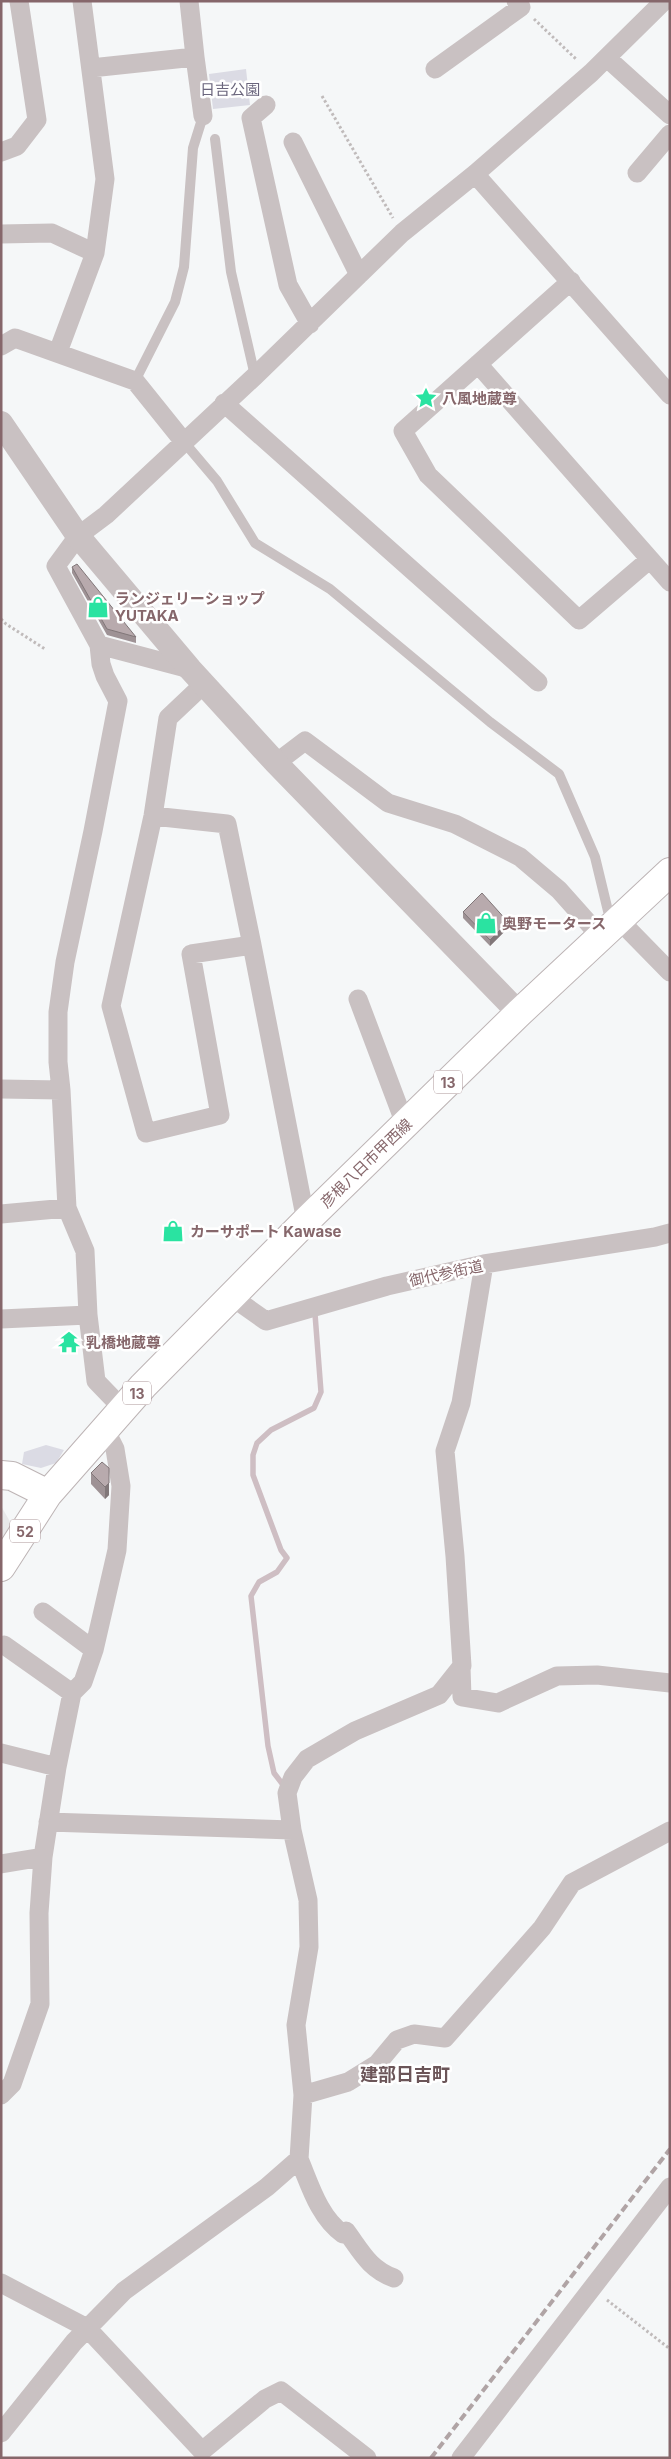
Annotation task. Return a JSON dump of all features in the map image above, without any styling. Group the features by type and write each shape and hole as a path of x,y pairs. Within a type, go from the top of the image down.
{"main road":[{"name":"彦根八日市甲西線","path":"48,1494 143,1386 307,1220 519,1013 670,872"},
{"path":"1,1475 12,1476 48,1494"},
{"name":"52","path":"1,1567 48,1494"}],"street":[{"path":"1,152 17,146 37,120 19,1"},
{"path":"58,352 95,253 105,179 82,1"},
{"path":"188,1 203,116"},
{"path":"123,1409 96,1381 88,1315 85,1251 67,1208 62,1090 58,1062 59,1002 65,962 118,701 102,670 99,645 56,566 78,536 106,514 255,376 402,233 475,174 591,73 664,1"},
{"path":"435,69 518,4"},
{"path":"91,68 195,57"},
{"path":"607,58 670,115"},
{"path":"266,106 251,118 288,285 310,324"},
{"path":"637,173 670,134"},
{"path":"293,142 359,275"},
{"path":"475,174 670,395"},
{"path":"1,234 52,233 95,253"},
{"path":"571,281 403,431 428,475 579,620 649,560"},
{"path":"1,346 15,338 58,352 135,382 184,442"},
{"path":"478,364 670,582"},
{"path":"224,403 538,682"},
{"path":"1,423 78,536 197,676 276,763 519,1013"},
{"path":"99,645 197,676"},
{"path":"197,676 168,718 153,816 111,1006 146,1133 220,1115 192,954 252,945"},
{"path":"276,763 305,741 388,803 455,824 520,857 559,890 670,972"},
{"path":"153,816 227,824 307,1220"},
{"path":"358,999 405,1124"},
{"path":"1,1089 62,1090"},
{"path":"1,1214 67,1208"},
{"name":"御代参街道","path":"232,1297 266,1321 387,1286 484,1264 670,1233"},
{"path":"484,1264 462,1403 445,1451 455,1556 462,1697 498,1703 558,1676 597,1675 670,1683"},
{"path":"1,1319 88,1315"},
{"path":"1,2095 12,2084 40,2004 39,1913 43,1857 57,1767 72,1693 83,1682 94,1650 117,1550 121,1486 115,1448 105,1429"},
{"path":"43,1612 94,1650"},
{"path":"4,1645 72,1693"},
{"path":"394,2278 379,2273 370,2265 346,2231 343,2234 332,2226 324,2214 299,2159 303,2095 296,2025 309,1947 308,1900 292,1830 287,1793 293,1777 307,1759 355,1731 439,1695 461,1667"},
{"path":"1,1753 57,1767"},
{"path":"48,1822 292,1830"},
{"path":"303,2095 348,2082 377,2064 397,2040 414,2034 445,2038 542,1928 572,1883 670,1831"},
{"path":"1,1864 43,1857"},
{"path":"1,2433 87,2328 124,2291 268,2186 299,2159"},
{"path":"461,2458 670,2187"},
{"path":"1,2284 87,2328 202,2451 265,2398 281,2391 367,2458"}],"lane":[{"path":"135,382 175,302 184,267 194,148 203,116"},
{"path":"215,139 232,272 255,376"},
{"path":"184,442 217,481 255,543 330,589 490,722 559,774 595,858 608,910 610,928"}],"path":[{"path":"518,4 591,73"},
{"path":"322,96 402,233"},
{"path":"1,618 6,624 45,648"},
{"path":"592,2289 670,2349"}],"shaded area":[{"path":"1,1506 12,1525 1,1538"}],"green space":[{"name":"日吉公園","path":"246,69 250,105 213,109 209,74"},
{"path":"46,1445 64,1450 56,1463 41,1468 22,1464 24,1452"}],"building":[{"path":"77,564 136,637 107,629 72,567"},
{"name":"奥野モータース","path":"482,893 508,922 490,940 463,912"},
{"path":"102,1462 109,1468 109,1483 105,1487 91,1473"}],"waterway":[{"path":"284,1786 274,1773 268,1746 251,1596 259,1582 277,1572 287,1558 281,1550 253,1475 253,1455 257,1443 271,1430 314,1408 321,1392 315,1314"}],"railway":[{"path":"431,2458 670,2149"}],"place":[{"name":"八風地蔵尊","path":"426,398"},
{"name":"ランジェリーショップ YUTAKA","path":"98,607"},
{"name":"奥野モータース","path":"486,923"},
{"name":"カーサポート Kawase","path":"173,1231"},
{"name":"乳橋地蔵尊","path":"69,1342"}],"district":[{"name":"建部日吉町","path":"405,2074"}]}
